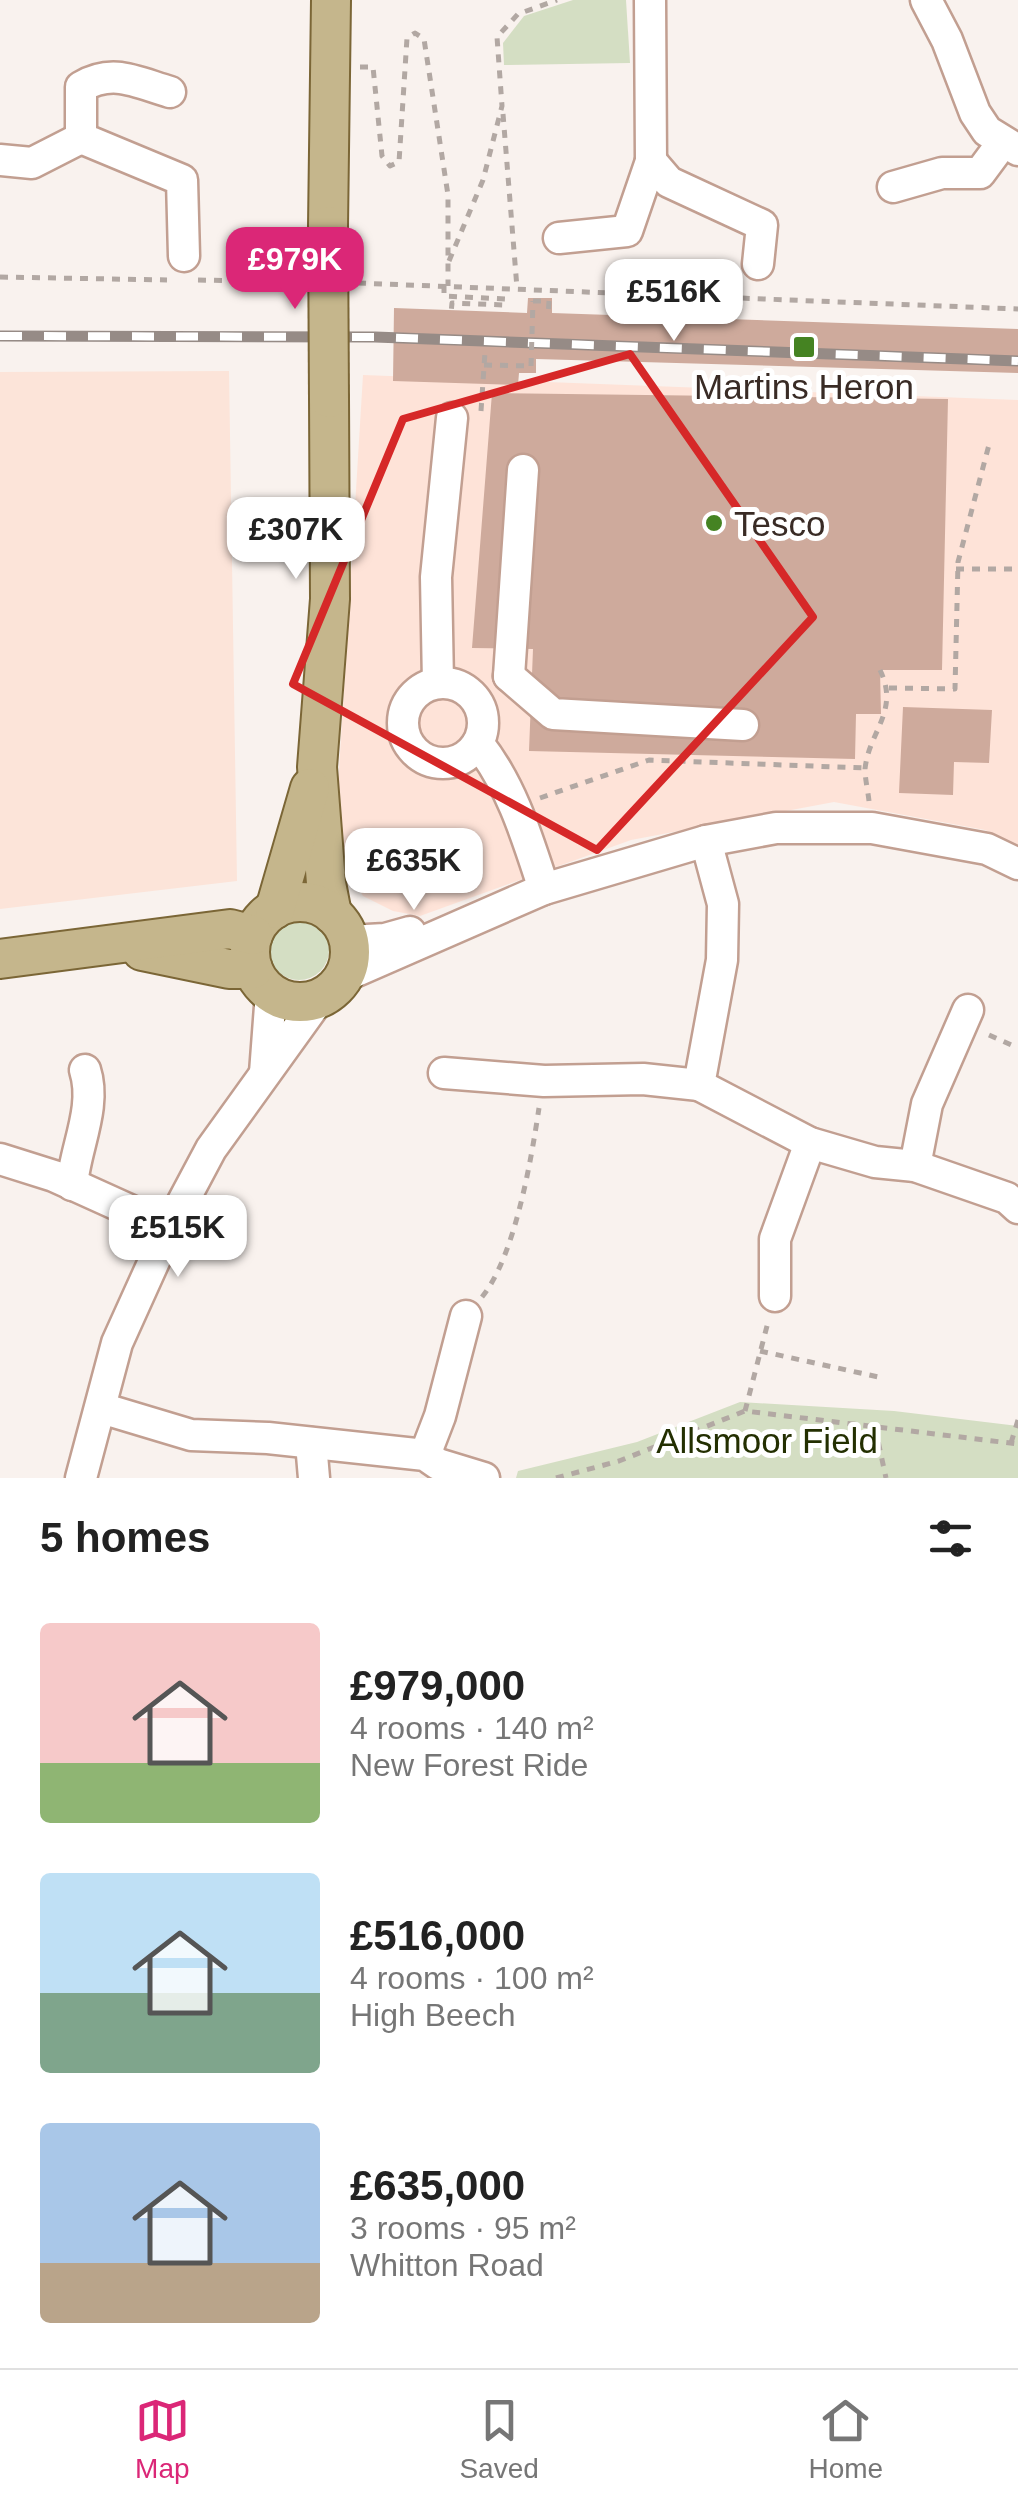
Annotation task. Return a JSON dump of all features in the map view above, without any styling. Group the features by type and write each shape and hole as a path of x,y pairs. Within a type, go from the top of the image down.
{"main road":[{"path":"317,767 263,952 286,1000 303,1002 336,957 317,767 330,599 331,0"},
{"path":"0,958 107,944 230,969 263,952 290,903 304,902 319,906 336,957"}],"street":[{"path":"558,238 627,232 651,161 650,0"},
{"path":"892,187 942,172 980,172 1011,146 987,131 975,114 947,40 926,0"},
{"path":"81,138 81,87 99,76 122,78 170,92"},
{"path":"0,160 32,164 81,138 182,180 181,272"},
{"path":"651,161 670,182 762,225 758,264"},
{"path":"438,683 436,576 452,418"},
{"path":"509,676 523,470"},
{"path":"475,698 509,676"},
{"path":"509,676 553,714 743,725"},
{"path":"438,683 458,686 475,698 483,720 478,743 469,753 444,763 419,754 404,732 407,706 425,687 438,683"},
{"path":"478,743 497,768 519,813 544,889"},
{"path":"80,1478 118,1343 169,1228 210,1149 265,1076 336,957 386,939 509,906 544,889 706,841 776,828 872,828 987,849 1018,864"},
{"path":"699,1084 722,960 723,904 706,841"},
{"path":"263,952 265,1076"},
{"path":"915,1166 927,1104 968,1010"},
{"path":"72,1185 74,1162 84,1132 89,1082 85,1070"},
{"path":"444,1074 544,1081 699,1084 810,1142 875,1162 915,1166 1008,1198 1018,1208"},
{"path":"774,1296 776,1239 810,1142"},
{"path":"0,1159 72,1185 169,1228"},
{"path":"425,1455 440,1416 466,1316"},
{"path":"101,1408 191,1435 425,1455 438,1464 484,1478"},
{"path":"311,1443 314,1478"}],"path":[{"path":"517,288 497,37 518,14 557,0"},
{"path":"330,66 372,68 382,156 390,166 399,162 407,38 415,33 424,39 448,195 444,296 505,299 504,306 452,303 451,313"},
{"path":"448,264 483,180 502,106"},
{"path":"0,277 181,272 304,282"},
{"path":"353,283 1018,309"},
{"path":"484,364 532,366 532,301 549,302 548,316"},
{"path":"452,418 480,420 485,352"},
{"path":"990,442 956,569 1018,569"},
{"path":"888,688 956,689 958,562"},
{"path":"872,828 865,768 884,716 888,688 880,670"},
{"path":"519,813 544,795 649,760 865,768"},
{"path":"466,1316 496,1279 530,1163 544,1081"},
{"path":"745,1411 760,1351 883,1378"},
{"path":"556,1478 619,1461 745,1411 1015,1444 1018,1420"},
{"path":"875,1426 886,1478"}],"highlighted area":[{"path":"630,354 813,617 597,850 293,684 403,419"}],"shaded area":[{"path":"229,371 237,881 0,909 0,372"},
{"path":"363,375 1018,400 1018,846 985,830 834,802 631,840 420,916 393,911 363,896 342,862 338,787"}],"green space":[{"path":"573,0 626,0 630,63 504,65 503,43 524,16"},
{"path":"299,920 320,929 329,950 320,971 299,980 278,971 269,950 278,929"},
{"name":"Allsmoor Field","path":"740,1402 894,1411 1018,1426 1018,1478 516,1478 518,1471 637,1442"}],"building":[{"path":"528,298 552,298 552,313 1018,329 1018,373 536,359 536,373 519,373 518,385 393,381 394,308 527,313"},
{"name":"Tesco","path":"492,393 948,399 942,670 880,670 881,714 856,714 855,759 529,751 533,649 472,648"},
{"path":"903,707 992,710 989,763 954,762 953,795 899,793"}],"railway":[{"path":"0,336 375,337 1018,361"}],"place":[{"name":"Martins Heron","path":"804,347"},
{"name":"Tesco","path":"714,523"}]}
